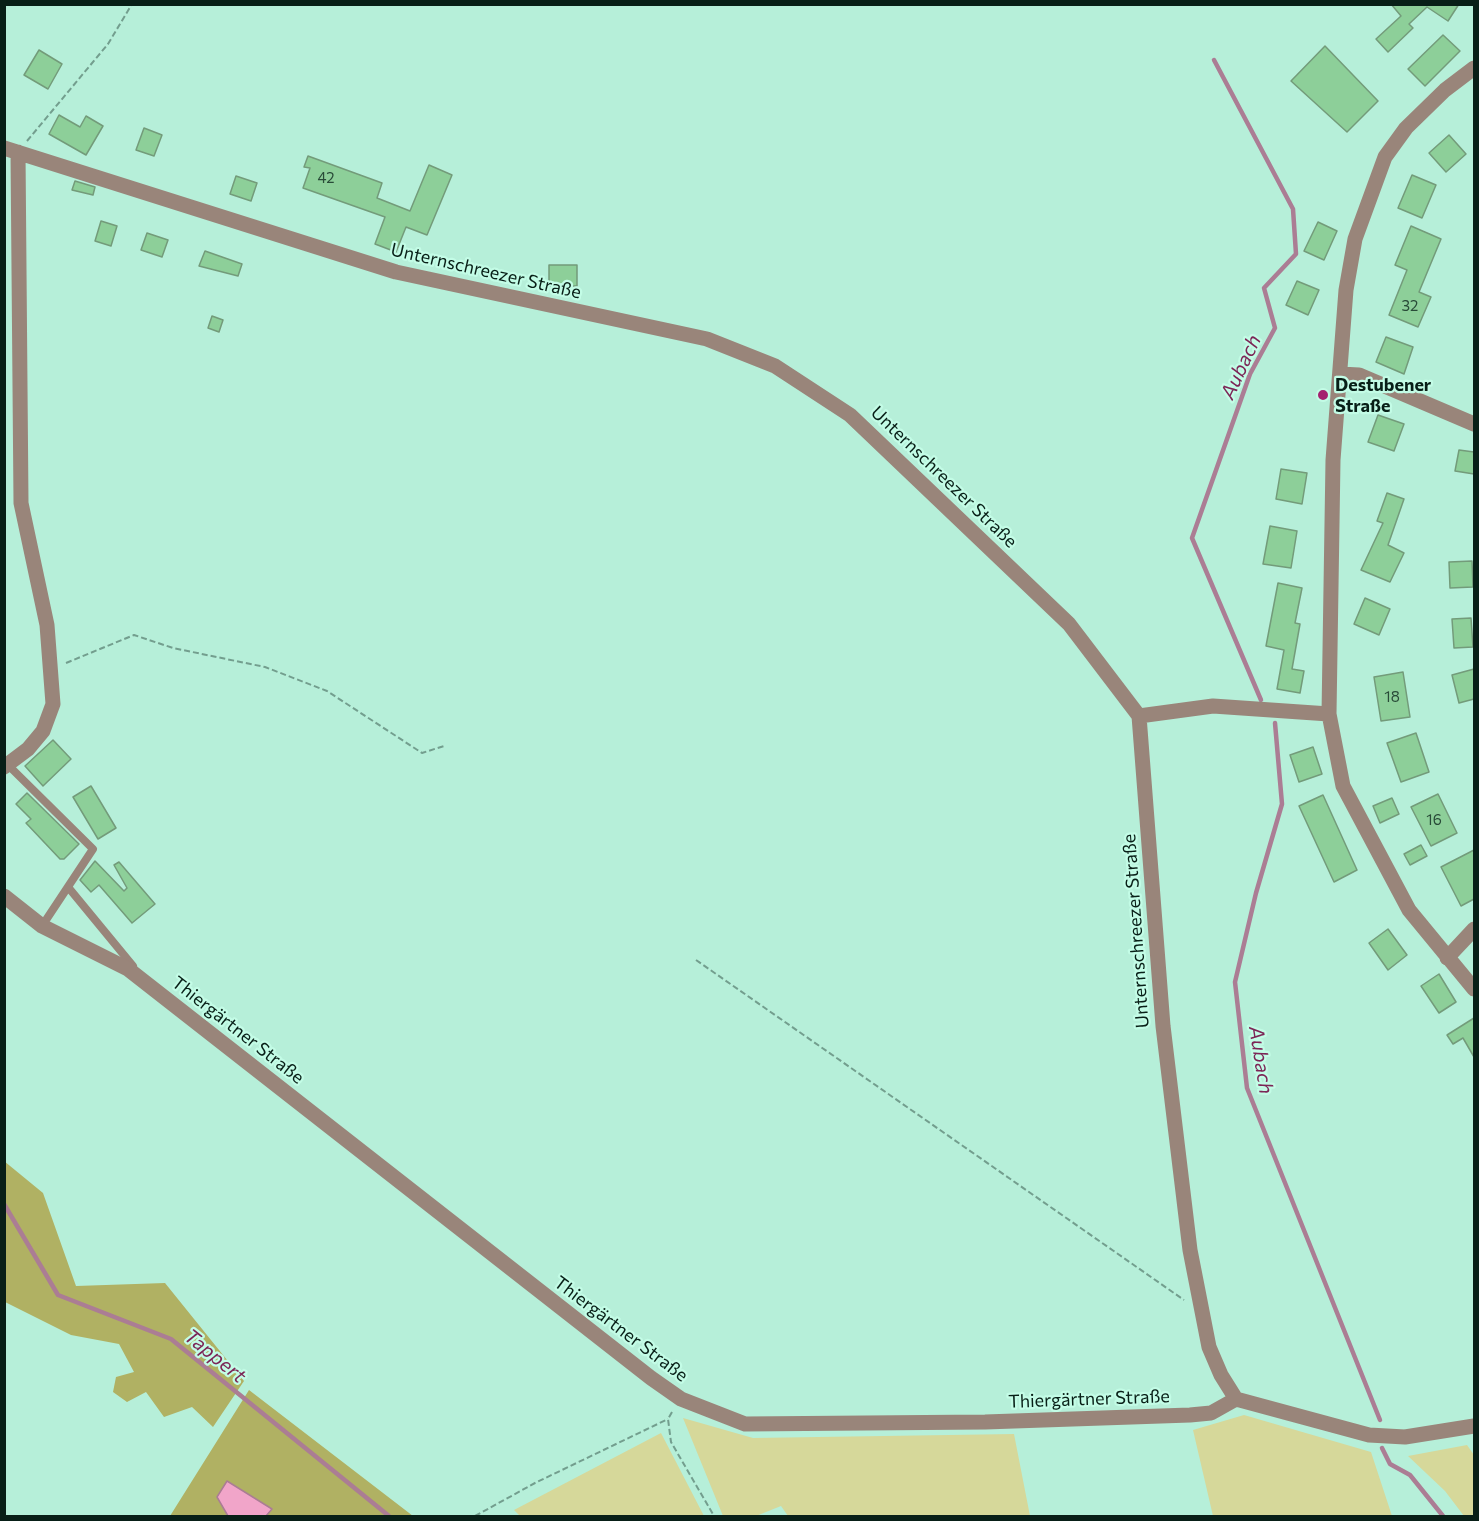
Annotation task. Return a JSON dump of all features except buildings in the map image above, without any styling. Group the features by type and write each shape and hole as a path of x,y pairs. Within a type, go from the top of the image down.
{"street":[{"path":"1474,68 1445,90 1406,128 1385,157 1355,239 1346,290 1333,460 1329,714 1343,786 1409,910 1474,989"},
{"path":"6,766 28,749 43,731 50,716 52,669 47,625 21,503 11,150"},
{"name":"Unternschreezer Straße","path":"11,150 396,272 707,339 775,366 850,415 1069,624 1139,716 1162,1026 1190,1250 1209,1347 1221,1375 1236,1399"},
{"path":"1340,374 1359,375 1474,424"},
{"path":"1139,716 1214,706 1329,714"},
{"name":"Thiergärtner Straße","path":"4,896 42,926 128,969 651,1378 681,1399 745,1424 985,1422 1190,1415 1211,1413 1236,1399"},
{"path":"1447,958 1474,929"},
{"path":"1236,1399 1385,1437 1474,1426"}],"lane":[{"path":"6,766 93,849 42,926"},
{"path":"68,887 133,966 128,969"}],"path":[{"path":"11,150 108,44 132,4"},
{"path":"52,669 134,635 173,648 265,667 327,691 422,753 444,746"},
{"path":"696,960 1184,1300"},
{"path":"475,1516 535,1483 668,1419 681,1399"},
{"path":"668,1419 671,1442 714,1516"}],"green space":[{"path":"1244,1415 1371,1452 1392,1516 1213,1516 1193,1430"},
{"path":"683,1418 753,1438 1014,1434 1030,1516 788,1516 781,1506 756,1516 723,1516"},
{"path":"661,1433 704,1516 520,1516 514,1510"},
{"path":"1467,1445 1474,1455 1474,1516 1464,1516 1445,1491 1408,1456"}],"shaded area":[{"path":"4,1161 43,1193 76,1286 165,1283 244,1381 213,1427 192,1407 164,1417 146,1392 127,1402 113,1392 116,1377 134,1372 119,1344 71,1335 5,1302"},
{"path":"249,1390 413,1516 170,1516"},
{"path":"227,1481 272,1509 266,1516 228,1516 217,1497"}],"waterway":[{"name":"Aubach","path":"1214,60 1293,209 1296,254 1264,288 1275,328 1250,374 1192,538 1261,700"},
{"name":"Aubach","path":"1275,723 1282,804 1256,893 1235,982 1247,1088 1380,1420"},
{"name":"Tappert","path":"4,1204 58,1295 171,1339 389,1516"},
{"name":"Aubach","path":"1382,1448 1390,1464 1410,1475 1443,1516"}],"place":[{"name":"Destubener Straße","path":"1323,395"}]}
